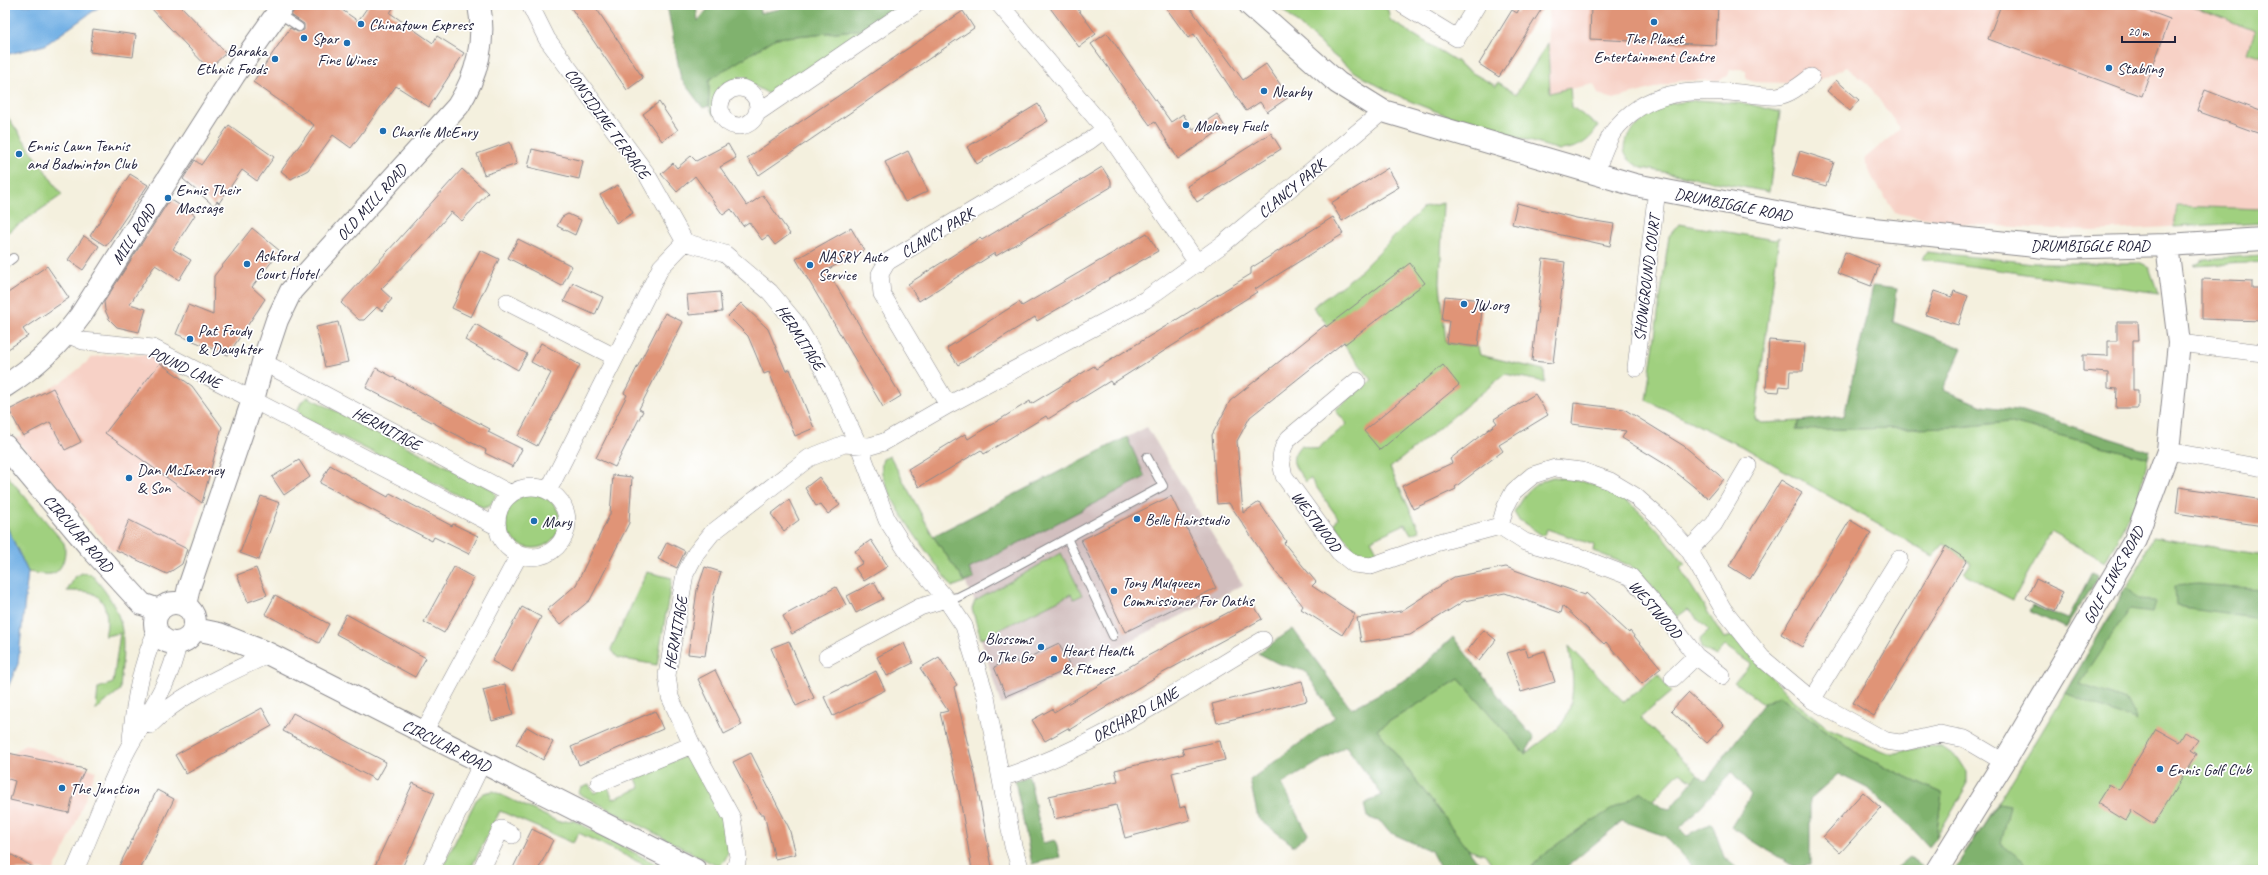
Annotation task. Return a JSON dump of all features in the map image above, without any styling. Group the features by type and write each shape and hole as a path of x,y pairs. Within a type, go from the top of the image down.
{"street":[{"name":"OLD MILL ROAD","path":"185,605 189,587 253,400 263,362 277,320 291,291 458,106 469,89 478,66 481,36 479,5"},
{"name":"CONSIDINE TERRACE","path":"530,5 547,39 646,173 685,242"},
{"path":"756,105 776,101 915,5"},
{"path":"1000,5 1105,128 1198,264"},
{"name":"DRUMBIGGLE ROAD","path":"1250,5 1338,83 1383,111 1595,174 1656,189 1854,227 2054,248 2167,245 2263,239"},
{"path":"1403,5 1457,38 1476,5"},
{"name":"MILL ROAD","path":"5,386 44,359 67,334 234,75 280,9"},
{"path":"1595,174 1612,134 1628,114 1649,100 1680,93 1715,91 1778,96 1801,86 1811,76"},
{"name":"CLANCY PARK","path":"859,446 870,446 884,442 948,405 1145,300 1198,264 1383,111"},
{"name":"CLANCY PARK","path":"948,405 882,294 880,274 887,262 1089,141 1105,128"},
{"name":"SHOWGROUND COURT","path":"1636,368 1656,189"},
{"name":"HERMITAGE","path":"685,242 725,254 770,292 795,322 823,369 859,446 887,520 908,553 946,599"},
{"path":"548,491 614,357 661,267 685,242"},
{"name":"GOLF LINKS ROAD","path":"1937,870 2004,762 2135,540 2168,451 2179,343 2167,245"},
{"path":"507,302 614,357"},
{"name":"POUND LANE","path":"67,334 83,341 153,348 253,400"},
{"path":"2179,343 2263,353"},
{"name":"HERMITAGE","path":"263,362 511,494"},
{"name":"WESTWOOD","path":"1357,381 1289,438 1281,447 1280,462 1284,476 1339,552 1354,564 1371,566 1436,542 1500,526 1525,542 1579,557 1631,577 1696,656 1722,676"},
{"path":"253,400 496,526"},
{"name":"HERMITAGE","path":"735,870 738,857 732,818 692,745 670,697 667,675 685,574 696,554 712,533 809,458 844,444 859,446"},
{"name":"CIRCULAR ROAD","path":"5,446 89,546 142,604 159,610"},
{"path":"2168,451 2263,468"},
{"path":"1689,550 1714,524 1748,466"},
{"path":"1500,526 1505,508 1514,491 1533,475 1556,468 1582,471 1610,481 1635,496 1661,519 1689,550 1723,609 1762,658 1812,700 1886,741 1900,743 1940,734 1965,739 2004,762"},
{"path":"531,487 548,491 559,500 566,514 565,537 552,552 537,557 519,555 508,548 500,538 496,526 498,512 504,501 511,494 523,488 531,487"},
{"path":"423,734 519,555"},
{"path":"1812,700 1900,559"},
{"path":"827,657 920,607 946,599 964,626 984,690 1002,778 1013,846 1021,870"},
{"path":"130,745 136,695 146,653 156,632 155,616 159,610 171,604 185,605 192,612 195,620 194,629 188,639 178,644 165,642 156,632"},
{"name":"CIRCULAR ROAD","path":"194,629 219,634 269,654 423,734 570,805 695,870"},
{"name":"ORCHARD LANE","path":"1002,778 1037,767 1129,719 1263,640"},
{"path":"75,870 130,745 160,697 174,664 178,644"},
{"path":"130,745 166,709 221,676 269,654"},
{"path":"1673,678 1696,656"},
{"path":"599,783 692,745"},
{"path":"430,870 482,763"},
{"path":"481,870 501,830 512,835"}],"lane":[{"path":"280,9 299,27"},
{"path":"5,264 13,258"},
{"path":"946,599 958,597 970,591 1163,486 1147,457"},
{"path":"1067,538 1114,636"}],"shaded area":[{"path":"1548,5 2263,5 2263,222 2092,231 1963,224 1895,213 1873,179 1864,159 1900,129 1868,84 1846,67 1814,83 1807,71 1787,83 1753,82 1746,77 1746,70 1739,69 1730,70 1728,76 1718,80 1680,81 1614,99 1598,94 1594,84 1550,93"},
{"name":"Dan McInerney & Son","path":"107,355 148,355 161,362 192,386 222,427 192,538 182,564 167,574 112,550 15,438 23,436 50,422 37,396 64,381 93,357"},
{"path":"1147,427 1243,585 1001,705 972,609 975,601 965,582 933,536"},
{"path":"25,744 96,771 71,835 54,870 5,870 5,761"}],"green space":[{"path":"667,5 696,5 698,21 711,5 759,5 760,13 780,9 781,5 899,5 867,29 776,38 709,80 709,106 703,108 681,79"},
{"path":"1277,5 1380,5 1388,10 1390,20 1458,62 1460,66 1496,86 1498,82 1516,94 1548,43 1550,93 1570,88 1572,107 1598,126 1595,132 1582,144 1572,148 1559,150 1437,112 1390,92 1344,64"},
{"path":"2191,5 2263,5 2263,57 2248,52 2255,31"},
{"path":"867,29 781,89 769,94 742,79 727,82 718,89 716,94 714,116 709,106 709,80 776,38"},
{"path":"1698,100 1749,104 1780,112 1769,192 1642,168 1633,163 1627,157 1624,146 1626,139 1655,108 1659,106"},
{"name":"Ennis Lawn Tennis and Badminton Club","path":"5,113 62,195 5,234"},
{"path":"1443,203 1440,284 1446,343 1478,347 1480,355 1544,370 1545,382 1505,374 1390,468 1420,531 1411,534 1405,524 1371,540 1379,555 1366,557 1353,551 1351,545 1334,524 1338,518 1310,478 1306,482 1294,464 1294,455 1301,445 1317,449 1347,424 1335,410 1372,380 1313,307 1356,275 1423,208"},
{"path":"2177,206 2263,209 2263,222 2174,227"},
{"path":"1679,224 1775,240 1779,237 1755,419 1761,423 1800,421 1796,430 1959,427 2008,422 2148,458 2139,498 2105,562 2051,532 2013,600 1964,573 1971,563 1944,544 1933,556 1747,449 1646,400 1669,236"},
{"path":"1926,252 2034,263 2141,263 2149,267 2158,293 1922,259"},
{"path":"2263,255 2263,262 2194,266 2205,259"},
{"path":"1873,286 1897,289 1893,322 1962,348 1943,390 1983,406 2023,411 2150,451 2148,458 2008,422 1959,427 1796,430 1800,421 1844,416"},
{"path":"308,397 492,489 496,495 490,506 484,508 302,417 298,409 302,401"},
{"path":"1127,437 1145,477 969,569 974,579 965,582 933,536"},
{"path":"890,456 933,536 965,582 952,587 904,519 883,477 883,459"},
{"path":"5,473 64,543 65,552 63,562 59,570 55,573 45,574 28,572 5,523"},
{"path":"1553,477 1570,479 1599,486 1616,493 1632,505 1664,538 1685,565 1680,568 1724,638 1732,636 1794,701 1828,728 1886,753 1896,753 1927,746 1942,747 1958,758 1967,772 1967,785 1936,838 1942,793 1859,755 1779,696 1763,704 1734,682 1751,664 1725,646 1716,656 1701,648 1700,639 1709,631 1688,609 1677,617 1641,574 1626,564 1593,551 1594,545 1547,529 1543,536 1518,519 1514,512 1529,490 1540,482"},
{"path":"528,494 538,494 548,498 556,506 560,516 560,526 556,536 548,544 538,548 528,548 518,544 510,536 506,526 506,516 510,506 518,498"},
{"name":"Ennis Golf Club","path":"2152,537 2263,555 2263,870 1954,870 2004,794 2051,716 2143,559"},
{"path":"1061,553 1082,595 1074,599 1071,594 981,639 972,609 975,601"},
{"path":"647,572 672,578 657,665 618,658 611,649"},
{"path":"2092,572 2099,575 2065,628 2029,611 2032,605 2068,619"},
{"path":"82,573 91,574 104,589 113,603 122,628 123,655 120,690 96,710 98,688 113,683 120,633 105,636 107,624 106,610 100,599 95,595 89,592 67,591 75,577"},
{"path":"2197,584 2263,589 2263,616 2253,617 2176,606 2175,586"},
{"path":"2127,586 2138,600 2156,601 2153,612 2129,609 2079,684 2126,700 2137,721 2065,693"},
{"path":"1293,629 1351,709 1412,676 1453,637 1508,708 1534,738 1525,754 1459,679 1377,729 1484,870 1441,870 1431,851 1389,832 1381,822 1367,817 1364,804 1382,795 1346,746 1282,784 1308,834 1294,846 1258,818 1250,780 1335,717 1305,671 1277,663 1258,653"},
{"path":"1569,646 1624,702 1658,674 1671,692 1640,718 1698,774 1692,781 1680,772 1652,801 1641,793 1597,818 1566,838 1552,848 1529,870 1496,870 1485,854 1468,849 1377,729 1459,679 1525,754 1555,731 1563,722 1568,713 1571,702 1573,680"},
{"path":"1779,696 1859,755 1942,793 1936,838 1929,847 1908,824 1867,788 1838,774 1810,799 1810,865 1796,868 1731,827 1751,795 1732,772 1680,829 1687,836 1712,823 1724,857 1739,870 1695,870 1665,836 1622,821 1563,870 1529,870 1552,848 1566,838 1641,792 1661,807 1670,809 1698,774 1706,781 1763,704"},
{"path":"683,757 690,757 712,795 726,827 729,842 727,855 720,865 717,866 578,793 581,788 589,785 594,793 608,787 613,799 640,788 635,776"},
{"path":"1029,776 1043,843 1055,840 1060,857 1032,864 1015,781"},
{"path":"493,791 559,822 573,820 667,870 655,870 579,833 573,843 500,811 470,870 441,870 476,800 484,793"},
{"path":"1999,803 2010,805 2001,844 2025,862 2017,870 1954,870"},
{"path":"1910,857 1924,868 1923,870 1894,870"}],"water":[{"path":"5,5 102,5 45,45 5,55"},
{"path":"5,523 28,572 18,664 5,694"}],"building":[{"path":"148,5 180,5 226,53 209,69"},
{"path":"298,5 335,5 358,21 369,5 395,5 390,13 433,43 437,36 464,53 429,107 396,86 351,148 333,135 308,170 291,179 281,171 314,125 253,82 290,28 298,32 304,30 304,24 291,15"},
{"path":"569,5 594,5 643,78 627,90"},
{"path":"1048,5 1075,5 1096,34 1079,47"},
{"path":"1164,5 1188,5 1243,80 1266,64 1289,97 1267,112 1260,102 1246,111 1194,34 1188,38"},
{"path":"1521,5 1544,5 1499,77 1479,64 1512,10 1517,13"},
{"name":"The Planet Entertainment Centre","path":"1591,5 1718,5 1716,45 1590,39"},
{"name":"Stabling","path":"2001,5 2132,5 2170,19 2142,96 1988,39"},
{"path":"963,11 974,28 759,175 747,158"},
{"path":"93,29 136,35 133,57 90,52"},
{"path":"1107,33 1171,122 1183,114 1193,130 1217,114 1225,127 1178,159 1155,122 1150,125 1091,44"},
{"path":"1836,80 1859,100 1850,111 1827,91"},
{"path":"2205,90 2263,112 2263,135 2197,111"},
{"path":"659,102 678,130 662,141 643,114"},
{"path":"1038,104 1048,121 977,164 967,147"},
{"path":"229,125 274,157 257,181 242,170 219,203 217,201 214,206 183,179 195,160 201,165"},
{"path":"1271,133 1281,149 1197,202 1187,186"},
{"path":"510,142 517,164 484,175 477,154"},
{"path":"728,144 736,158 720,167 747,206 763,195 790,234 775,245 768,236 762,240 749,222 743,226 731,209 723,215 695,176 677,192 661,174 673,163 677,168 691,156 696,161"},
{"path":"532,149 583,161 579,179 528,167"},
{"path":"908,151 928,191 905,202 885,162"},
{"path":"1800,151 1834,162 1826,186 1792,176"},
{"path":"1102,167 1111,181 1111,187 996,256 995,253 919,301 908,284 980,238 982,240"},
{"path":"1388,168 1399,187 1342,221 1331,203"},
{"path":"462,169 488,193 462,221 451,212 421,248 381,289 392,299 382,311 377,307 364,320 359,320 341,303"},
{"path":"130,174 148,185 106,246 90,236"},
{"path":"618,185 633,213 616,223 600,195"},
{"path":"170,199 195,215 173,249 191,260 179,280 155,265 130,304 146,309 139,332 117,327 109,319 105,310 104,302"},
{"path":"1517,203 1576,218 1614,224 1610,246 1512,224"},
{"path":"568,214 581,220 575,235 557,226 562,217"},
{"path":"1333,217 1343,234 1255,289 1257,292 1112,384 1110,381 1048,419 1046,416 984,454 981,450 919,487 908,469 965,434 968,439 1030,401 1031,404 1094,366 1096,369 1251,274 1251,268"},
{"path":"252,228 280,251 252,287 265,299 228,355 176,334 188,305 213,315 214,276"},
{"path":"851,228 864,250 827,270 901,396 883,407 796,259"},
{"path":"1147,233 1158,251 1037,321 1035,317 958,365 947,348 1019,302 1022,306"},
{"path":"84,236 99,246 83,270 68,260"},
{"path":"518,239 572,266 562,286 508,258"},
{"path":"480,250 499,259 471,317 452,308"},
{"path":"1845,252 1879,266 1871,286 1837,273"},
{"path":"1543,259 1565,262 1553,363 1532,361"},
{"path":"1410,263 1425,283 1345,344 1344,342 1250,417 1237,441 1243,513 1259,502 1286,541 1284,543 1316,582 1312,586 1355,614 1342,635 1301,609 1303,606 1267,560 1229,503 1217,504 1212,435 1230,401 1325,325 1326,327"},
{"path":"47,266 69,298 23,329 28,336 5,351 5,295"},
{"path":"2202,279 2252,281 2252,288 2263,288 2263,321 2202,319"},
{"path":"573,283 603,297 595,315 564,301"},
{"path":"1934,291 1952,297 1954,291 1968,296 1958,325 1926,315"},
{"path":"720,292 722,312 689,315 687,295"},
{"path":"1445,296 1483,300 1478,347 1446,343 1449,321 1442,320"},
{"path":"741,303 768,329 786,371 790,369 814,428 795,436 769,372 764,374 748,336 728,316"},
{"path":"665,313 683,322 639,409 643,411 615,467 596,458 627,395 624,393"},
{"path":"338,322 348,362 325,367 316,327"},
{"path":"2117,322 2138,322 2139,340 2133,340 2133,390 2138,390 2138,408 2116,408 2117,389 2108,388 2108,373 2083,371 2083,355 2108,356 2108,341 2117,341"},
{"path":"475,324 527,354 518,370 465,340"},
{"path":"1769,340 1805,343 1803,371 1790,371 1789,387 1780,386 1779,392 1766,391"},
{"path":"541,343 580,365 537,446 518,436 551,373 531,362"},
{"path":"160,363 192,386 222,427 202,503 105,433"},
{"path":"1443,365 1459,385 1380,450 1364,431"},
{"path":"376,368 490,429 488,432 522,449 513,467 485,453 486,450 366,388"},
{"path":"53,388 81,442 65,450 50,422 23,436 9,410"},
{"path":"1535,394 1548,415 1499,445 1503,451 1455,487 1456,489 1413,509 1402,486 1452,463 1450,459 1497,423 1494,419"},
{"path":"1574,403 1624,409 1684,446 1724,479 1708,498 1668,466 1622,438 1626,431 1572,424"},
{"path":"299,460 310,477 284,495 272,477"},
{"path":"330,465 388,497 390,493 452,526 453,524 478,536 469,554 434,537 432,541 320,483"},
{"path":"613,475 632,477 629,523 590,600 560,625 547,610 576,585 610,514"},
{"path":"819,477 840,505 828,514 820,504 816,506 805,488"},
{"path":"1781,480 1802,493 1750,579 1729,566"},
{"path":"2179,487 2263,500 2263,526 2176,513"},
{"path":"261,496 280,503 259,560 240,553"},
{"path":"1171,496 1216,588 1125,632 1081,540"},
{"path":"789,500 799,520 784,531 771,514"},
{"path":"129,520 187,549 182,564 167,574 116,550"},
{"path":"1850,520 1871,533 1802,647 1781,634"},
{"path":"871,540 888,566 864,581 855,568 863,563 855,551"},
{"path":"667,542 685,551 677,568 658,559"},
{"path":"1946,546 1967,560 1874,716 1853,703"},
{"path":"454,567 474,578 444,633 424,622"},
{"path":"705,567 721,572 714,594 705,656 688,654 697,590"},
{"path":"1506,567 1585,595 1586,593 1629,633 1630,631 1661,668 1642,684 1606,642 1604,644 1563,606 1561,613 1505,593 1464,601 1410,635 1361,642 1357,618 1401,611 1454,577"},
{"path":"256,568 267,595 248,602 237,575"},
{"path":"2036,579 2063,592 2054,612 2026,598"},
{"path":"874,582 883,599 856,613 847,596"},
{"path":"836,587 846,605 792,634 783,616"},
{"path":"275,595 329,624 319,643 265,614"},
{"path":"1251,600 1262,619 1159,675 1069,730 1068,728 1045,741 1032,720 1052,709 1054,712 1144,658"},
{"path":"522,607 541,617 512,672 492,661"},
{"path":"346,614 426,658 415,677 336,634"},
{"path":"1484,630 1496,640 1479,661 1467,651"},
{"path":"789,641 814,698 796,706 771,648"},
{"path":"904,643 913,663 887,676 877,657"},
{"path":"1059,643 1071,668 1006,696 994,667 1015,658 1017,663"},
{"path":"1525,648 1528,656 1545,651 1555,682 1521,692 1507,653"},
{"path":"939,657 957,685 954,687 975,774 992,867 972,870 958,787 940,713 948,711 920,668"},
{"path":"715,670 742,725 724,734 698,679"},
{"path":"876,671 885,690 833,716 824,697"},
{"path":"1302,681 1307,701 1217,723 1212,704"},
{"path":"505,684 513,715 492,721 483,690"},
{"path":"1688,693 1724,725 1707,743 1671,711"},
{"path":"262,708 272,726 186,774 175,755"},
{"path":"655,711 663,729 579,765 571,747"},
{"path":"293,713 386,762 376,780 283,731"},
{"path":"527,727 553,742 543,760 516,744"},
{"name":"Ennis Golf Club","path":"2156,729 2179,742 2185,732 2198,740 2191,750 2197,754 2154,824 2132,810 2126,821 2097,803 2109,784 2119,790"},
{"path":"1220,741 1225,760 1172,773 1180,808 1186,806 1190,820 1125,838 1116,805 1054,819 1049,796 1118,781 1115,770 1184,754 1182,749"},
{"path":"8,753 85,769 73,795 69,813 10,800 15,781 5,778 5,765"},
{"path":"751,753 789,828 796,854 775,859 764,814 760,814 733,762"},
{"path":"413,783 435,793 401,870 373,870"},
{"path":"157,790 174,799 140,870 117,870"},
{"path":"1863,792 1881,808 1840,853 1823,837"},
{"path":"532,829 553,840 538,870 512,870"},
{"path":"5,851 38,870 5,870"}],"place":[{"name":"The Planet Entertainment Centre","path":"1654,22"},
{"name":"Chinatown Express","path":"361,24"},
{"name":"Spar","path":"304,38"},
{"name":"Fine Wines","path":"347,43"},
{"name":"Baraka Ethnic Foods","path":"275,59"},
{"name":"Stabling","path":"2109,68"},
{"name":"Nearby","path":"1264,91"},
{"name":"Moloney Fuels","path":"1186,125"},
{"name":"Charlie McEnry","path":"383,131"},
{"name":"Ennis Lawn Tennis and Badminton Club","path":"19,154"},
{"name":"Ennis Their Massage","path":"168,198"},
{"name":"Ashford Court Hotel","path":"247,264"},
{"name":"NASRY Auto Service","path":"810,265"},
{"name":"JW.org","path":"1464,304"},
{"name":"Pat Foudy & Daughter","path":"190,339"},
{"name":"Dan McInerney & Son","path":"129,478"},
{"name":"Belle Hairstudio","path":"1137,519"},
{"name":"Mary","path":"534,521"},
{"name":"Tony Mulqueen Commissioner For Oaths","path":"1114,591"},
{"name":"Blossoms On The Go","path":"1041,647"},
{"name":"Heart Health & Fitness","path":"1054,659"},
{"name":"Ennis Golf Club","path":"2160,769"},
{"name":"The Junction","path":"62,788"}]}
